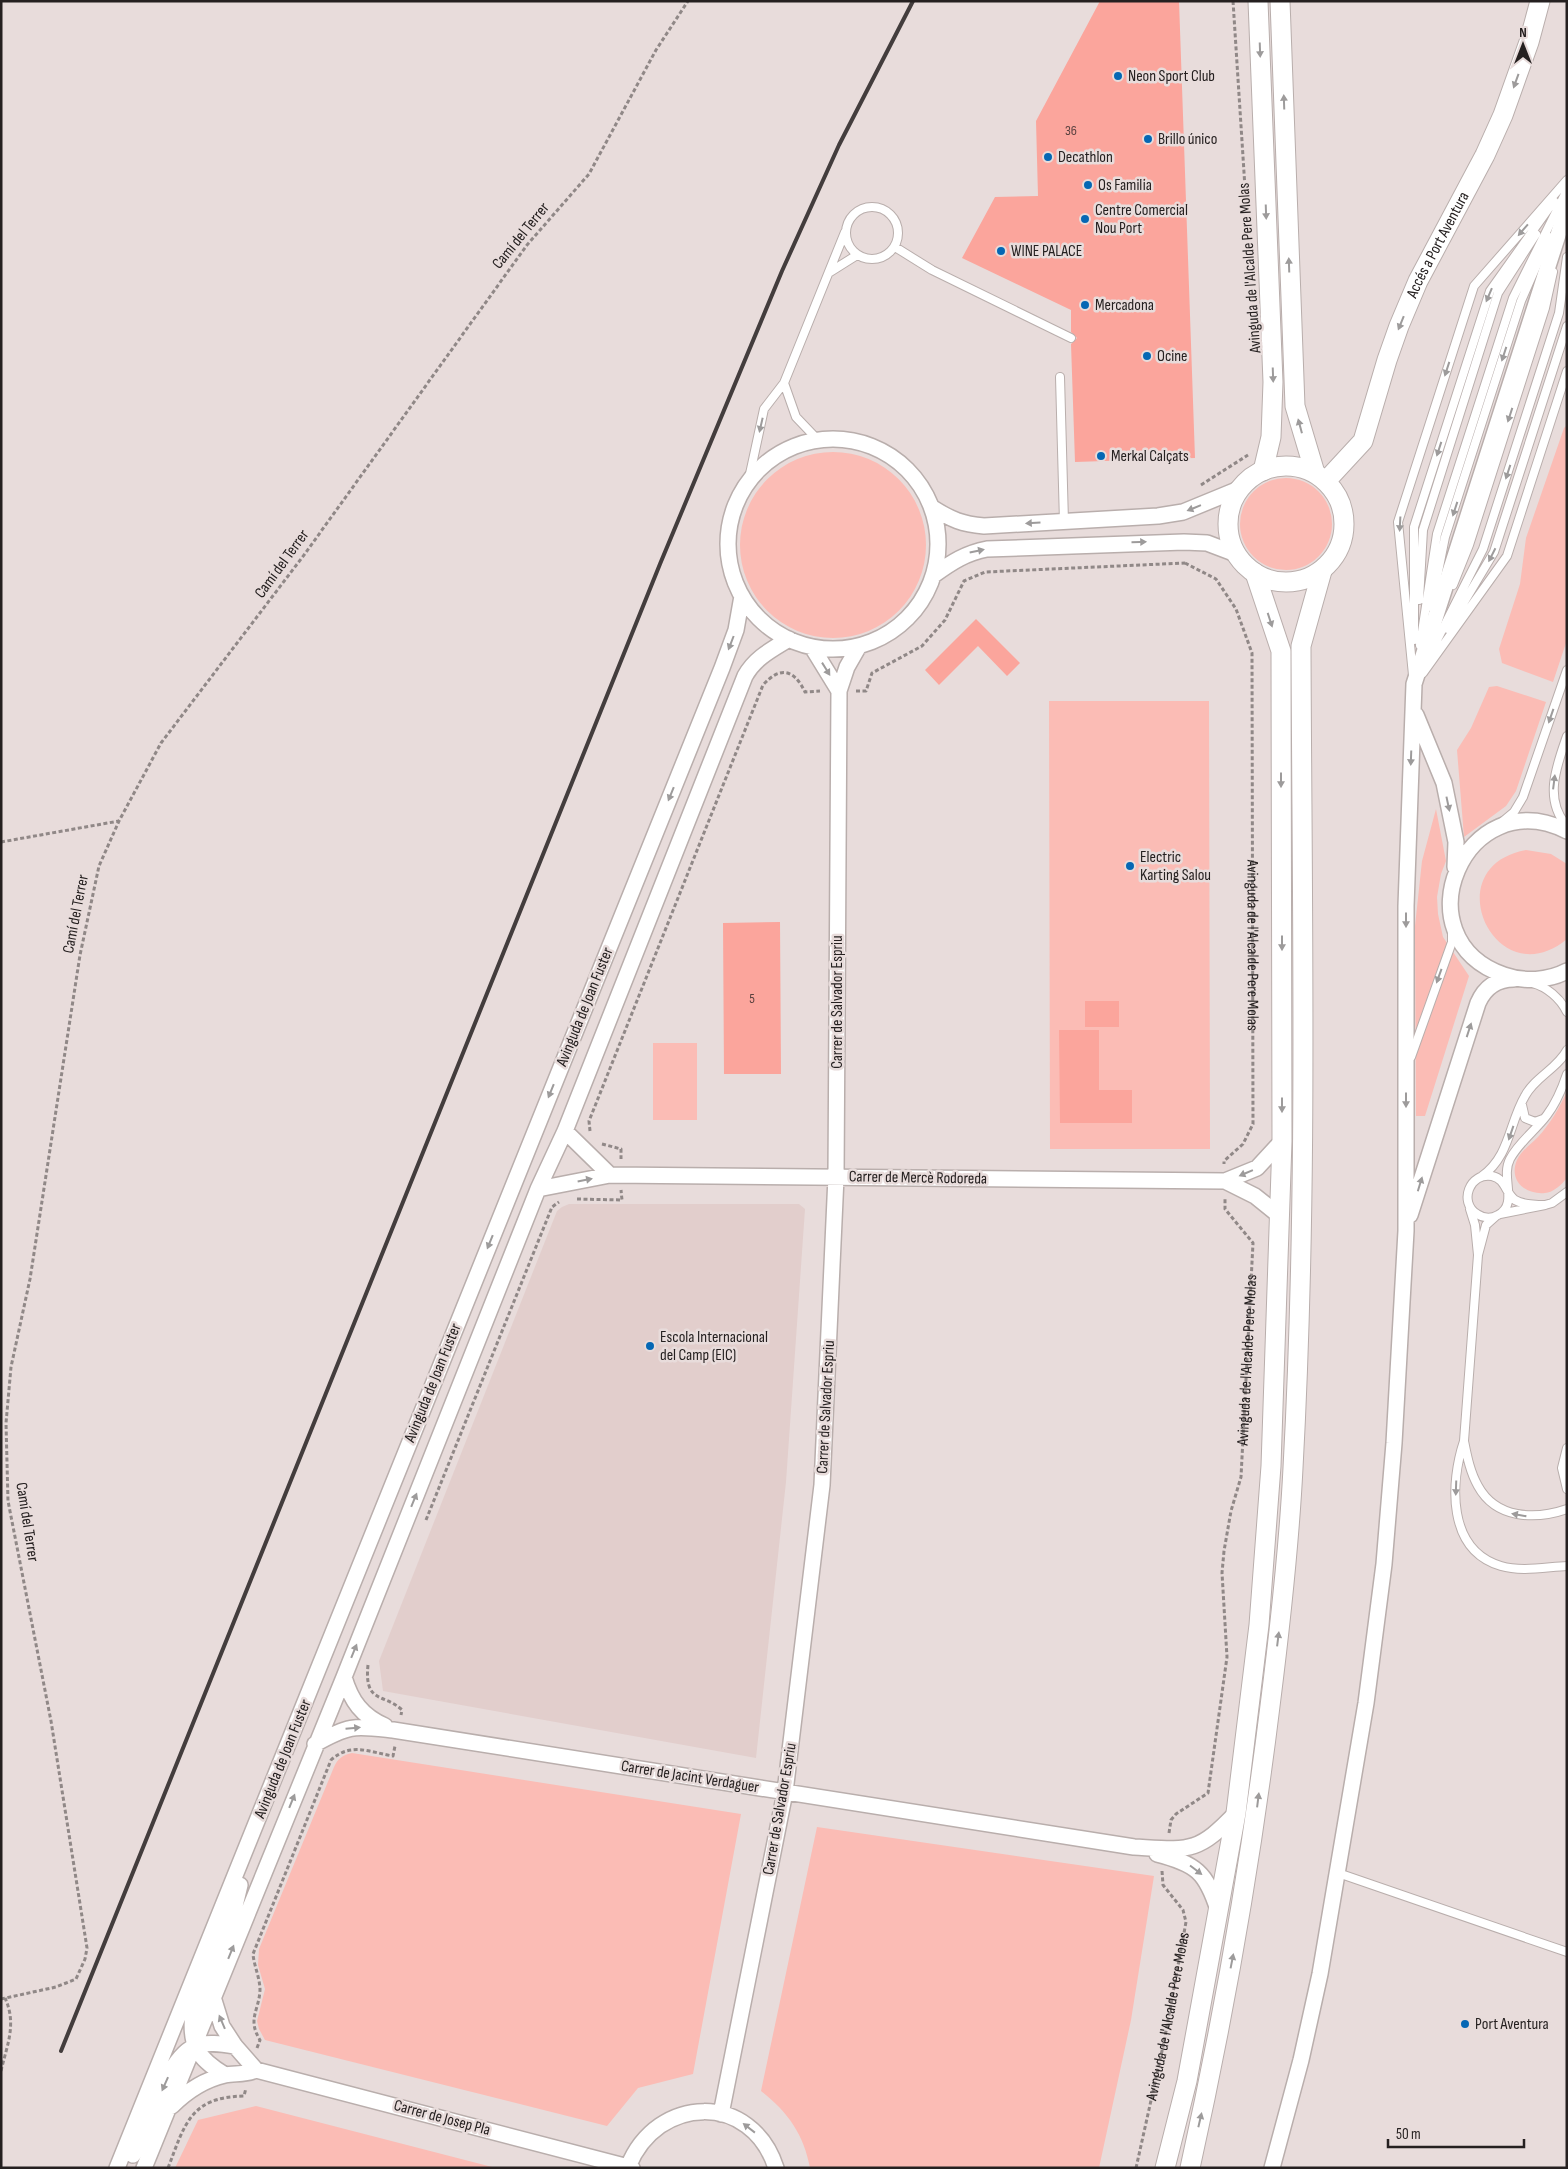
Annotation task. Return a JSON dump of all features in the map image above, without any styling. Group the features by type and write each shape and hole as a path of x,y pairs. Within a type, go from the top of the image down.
{"street":[{"name":"Avinguda de l'Alcalde Pere Molas","path":"1258,1 1273,382 1271,437 1263,470"},
{"path":"934,575 959,557 987,549 1199,542 1214,545 1236,554 1255,573 1264,578 1284,582 1304,580 1322,571 1335,557 1345,530 1345,520 1340,501 1320,477 1295,406 1280,1"},
{"name":"Accés a Port Aventura","path":"1320,477 1363,441 1399,326 1418,281 1481,163 1503,115 1530,42 1540,1"},
{"path":"1272,2168 1303,2050 1338,1873 1366,1703 1384,1564 1394,1443 1406,1231 1406,906 1414,684 1567,207"},
{"path":"818,440 854,441 871,446 887,454 915,477 933,508 938,530 939,552 934,575 921,602 906,620 888,634 859,646 843,649 812,647 789,640 762,622 742,596 730,564 728,539 733,513 748,483 767,463 791,448 818,440"},
{"path":"1236,554 1230,538 1228,521 1231,504 1239,489 1246,482 1263,470 1284,466 1295,466 1320,477"},
{"path":"933,508 951,520 984,526 1136,518 1183,512 1239,489"},
{"path":"1190,2168 1208,2086 1256,1823 1279,1632 1292,1481 1302,1220 1301,646 1322,571"},
{"name":"Avinguda de l'Alcalde Pere Molas","path":"1165,2168 1187,2081 1236,1813 1259,1625 1271,1466 1282,1141 1281,651 1255,573"},
{"name":"Avinguda de Joan Fuster","path":"117,2168 736,630 742,596"},
{"name":"Avinguda de Joan Fuster","path":"144,2168 315,1744 344,1677 538,1189 565,1131 745,676 752,664 760,656 789,640"},
{"name":"Carrer de Salvador Espriu","path":"721,2114 785,1792 822,1485 836,1177 839,691 847,667 859,646"},
{"path":"812,647 839,691"},
{"path":"1413,709 1444,783 1457,853 1451,887 1450,912 1458,936 1472,956 1492,971 1516,979"},
{"path":"1451,887 1462,858 1471,846 1490,832 1511,823 1533,821 1555,825 1567,831"},
{"path":"1406,1231 1478,1003 1483,993 1495,982 1503,979 1541,980 1567,971"},
{"path":"565,1131 610,1175"},
{"name":"Carrer de Mercè Rodoreda","path":"1225,1182 1257,1168 1282,1141"},
{"name":"Carrer de Mercè Rodoreda","path":"538,1189 610,1175 1225,1182 1255,1196 1280,1216"},
{"name":"Carrer de Jacint Verdaguer","path":"344,1677 349,1694 360,1710 374,1721 393,1730"},
{"name":"Carrer de Jacint Verdaguer","path":"315,1744 345,1728 356,1726 393,1730 1165,1852 1185,1862 1202,1874 1211,1890 1218,1911"},
{"name":"Carrer de Jacint Verdaguer","path":"1165,1852 1188,1848 1207,1840 1236,1813"},
{"path":"226,2075 208,2062 194,2046 193,2012 234,1910 254,1830"},
{"path":"213,1997 222,2026 253,2068"},
{"path":"124,2168 134,2154 170,2072 181,2055 194,2046 216,2043 235,2046"},
{"name":"Carrer de Josep Pla","path":"168,2110 190,2089 226,2075 253,2068 629,2167 641,2141 651,2130 664,2121 692,2112 721,2114 745,2124 755,2133 767,2148 776,2168"}],"lane":[{"path":"1414,684 1414,527 1490,291 1567,183"},
{"path":"1414,684 1398,522 1474,286 1567,183"},
{"path":"1414,684 1437,534 1513,298 1567,190"},
{"path":"1414,684 1448,528 1521,301 1567,195"},
{"path":"748,483 764,409 784,384 850,218 864,208 882,208 890,213 898,229 898,238 895,247 882,258 874,260 857,256 846,242 845,232"},
{"path":"1414,684 1469,544 1545,308 1567,217"},
{"path":"895,247 932,270 1071,338"},
{"path":"830,272 857,256"},
{"path":"1414,684 1483,549 1559,312 1567,257"},
{"path":"1414,684 1494,552 1567,326"},
{"path":"1414,684 1506,556 1565,386 1567,371"},
{"path":"1060,377 1064,522"},
{"path":"784,384 796,417 818,440"},
{"path":"1490,832 1510,817 1523,798 1567,670"},
{"path":"1567,736 1557,764 1553,789 1558,813 1567,826"},
{"path":"1406,1080 1418,1034 1452,942 1450,912"},
{"path":"1516,979 1536,984 1548,990 1558,998 1567,1012"},
{"path":"1567,1050 1556,1065 1531,1087 1523,1100 1498,1162 1470,1187 1467,1194 1475,1225 1478,1255 1464,1441 1457,1462 1455,1510 1460,1526 1470,1545 1490,1562 1518,1568 1567,1566"},
{"path":"1478,1255 1486,1225 1508,1203 1505,1176 1510,1160 1545,1118 1557,1100 1567,1074"},
{"path":"1523,1100 1522,1110 1525,1118 1535,1122 1545,1118"},
{"path":"1479,1178 1493,1176 1499,1179 1516,1200 1529,1204 1545,1205"},
{"path":"1470,1207 1480,1216 1486,1218 1545,1205 1559,1199 1567,1192"},
{"path":"1464,1441 1478,1488 1492,1502 1509,1513 1525,1516 1547,1515 1567,1509"},
{"path":"1567,1448 1562,1468 1567,1489"},
{"path":"1338,1873 1567,1952"}],"path":[{"name":"Camí del Terrer","path":"3,1999 56,1987 76,1979 85,1959 87,1948 51,1721 8,1502 6,1423 11,1367 30,1279 80,955 99,866 118,821 161,743 304,556 527,245 589,174 656,50 688,1"},
{"name":"Avinguda de l'Alcalde Pere Molas","path":"1233,1 1245,189"},
{"path":"1199,487 1248,456 1250,447"},
{"name":"Avinguda de l'Alcalde Pere Molas","path":"866,691 872,674 922,646 945,620 964,581 985,572 1185,563 1216,579 1236,609 1252,653 1252,1124 1243,1144 1224,1161 1225,1209 1253,1243 1241,1477 1231,1511 1222,1573 1228,1657 1208,1793 1176,1814 1171,1820 1165,1852 1161,1878 1162,1885 1183,1910 1186,1922 1164,2042 1136,2168"},
{"path":"1,842 118,821"},
{"path":"168,2168 185,2125 194,2113 206,2102 226,2096 244,2096 260,2040 254,2031 253,2022 260,1992 253,1954 331,1760 340,1752 350,1748 393,1756"},
{"path":"1,2071 12,2027 12,2012 3,1999"}],"shaded area":[{"path":"1567,425 1567,640 1553,682 1502,663 1499,649 1520,584 1526,538 1564,428"},
{"path":"833,452 869,459 899,479 919,509 926,545 919,581 899,611 869,631 833,638 797,631 767,611 747,581 740,545 747,509 767,479 797,459"},
{"path":"1286,478 1303,482 1318,492 1328,507 1332,524 1328,541 1318,556 1303,566 1286,570 1269,566 1254,556 1244,541 1240,524 1244,507 1254,492 1269,482"},
{"path":"1497,686 1546,702 1516,791 1506,806 1464,837 1457,750 1471,728 1489,687"},
{"name":"Electric Karting Salou","path":"1049,701 1209,701 1210,1149 1050,1149"},
{"path":"1436,809 1446,861 1441,874 1437,897 1438,914 1443,937 1469,976 1425,1116 1416,1116 1415,926 1422,861"},
{"path":"1526,850 1551,854 1567,864 1567,939 1541,953 1518,952 1499,941 1485,923 1480,901 1484,879 1498,861"},
{"path":"653,1043 697,1043 697,1120 653,1120"},
{"path":"1567,1091 1567,1178 1551,1192 1531,1192 1520,1185 1517,1180 1515,1168 1517,1160 1547,1127"},
{"name":"Escola Internacional del Camp (EIC)","path":"569,1204 799,1204 805,1209 786,1482 756,1758 383,1691 379,1661 557,1211"},
{"path":"352,1753 741,1814 693,2074 638,2088 607,2126 265,2040 257,2021 265,1989 258,1965 259,1949 334,1767 341,1757"},
{"path":"817,1827 1154,1876 1131,2020 1099,2168 810,2168 804,2145 793,2125 779,2107 761,2091"},
{"path":"256,2106 496,2168 175,2168 198,2120"}],"building":[{"name":"Centre Comercial Nou Port","path":"1100,1 1179,1 1195,458 1075,462 1071,344 1077,338 1071,332 1071,310 962,258 995,197 1038,196 1036,121"},
{"path":"976,619 1020,663 1007,676 978,646 939,685 925,670"},
{"path":"780,922 781,1074 724,1074 723,923"},
{"path":"1085,1001 1119,1001 1119,1027 1085,1027"},
{"path":"1059,1030 1099,1030 1099,1090 1132,1090 1132,1123 1060,1123"}],"railway":[{"path":"61,2051 660,564 782,271 839,145 913,1"}],"place":[{"name":"Neon Sport Club","path":"1118,76"},
{"name":"Brillo único","path":"1148,139"},
{"name":"Decathlon","path":"1048,157"},
{"name":"Os Familia","path":"1088,185"},
{"name":"Centre Comercial Nou Port","path":"1085,219"},
{"name":"WINE PALACE","path":"1001,251"},
{"name":"Mercadona","path":"1085,305"},
{"name":"Ocine","path":"1147,356"},
{"name":"Merkal Calçats","path":"1101,456"},
{"name":"Electric Karting Salou","path":"1130,866"},
{"name":"Escola Internacional del Camp (EIC)","path":"650,1346"},
{"name":"Port Aventura","path":"1465,2024"}]}
